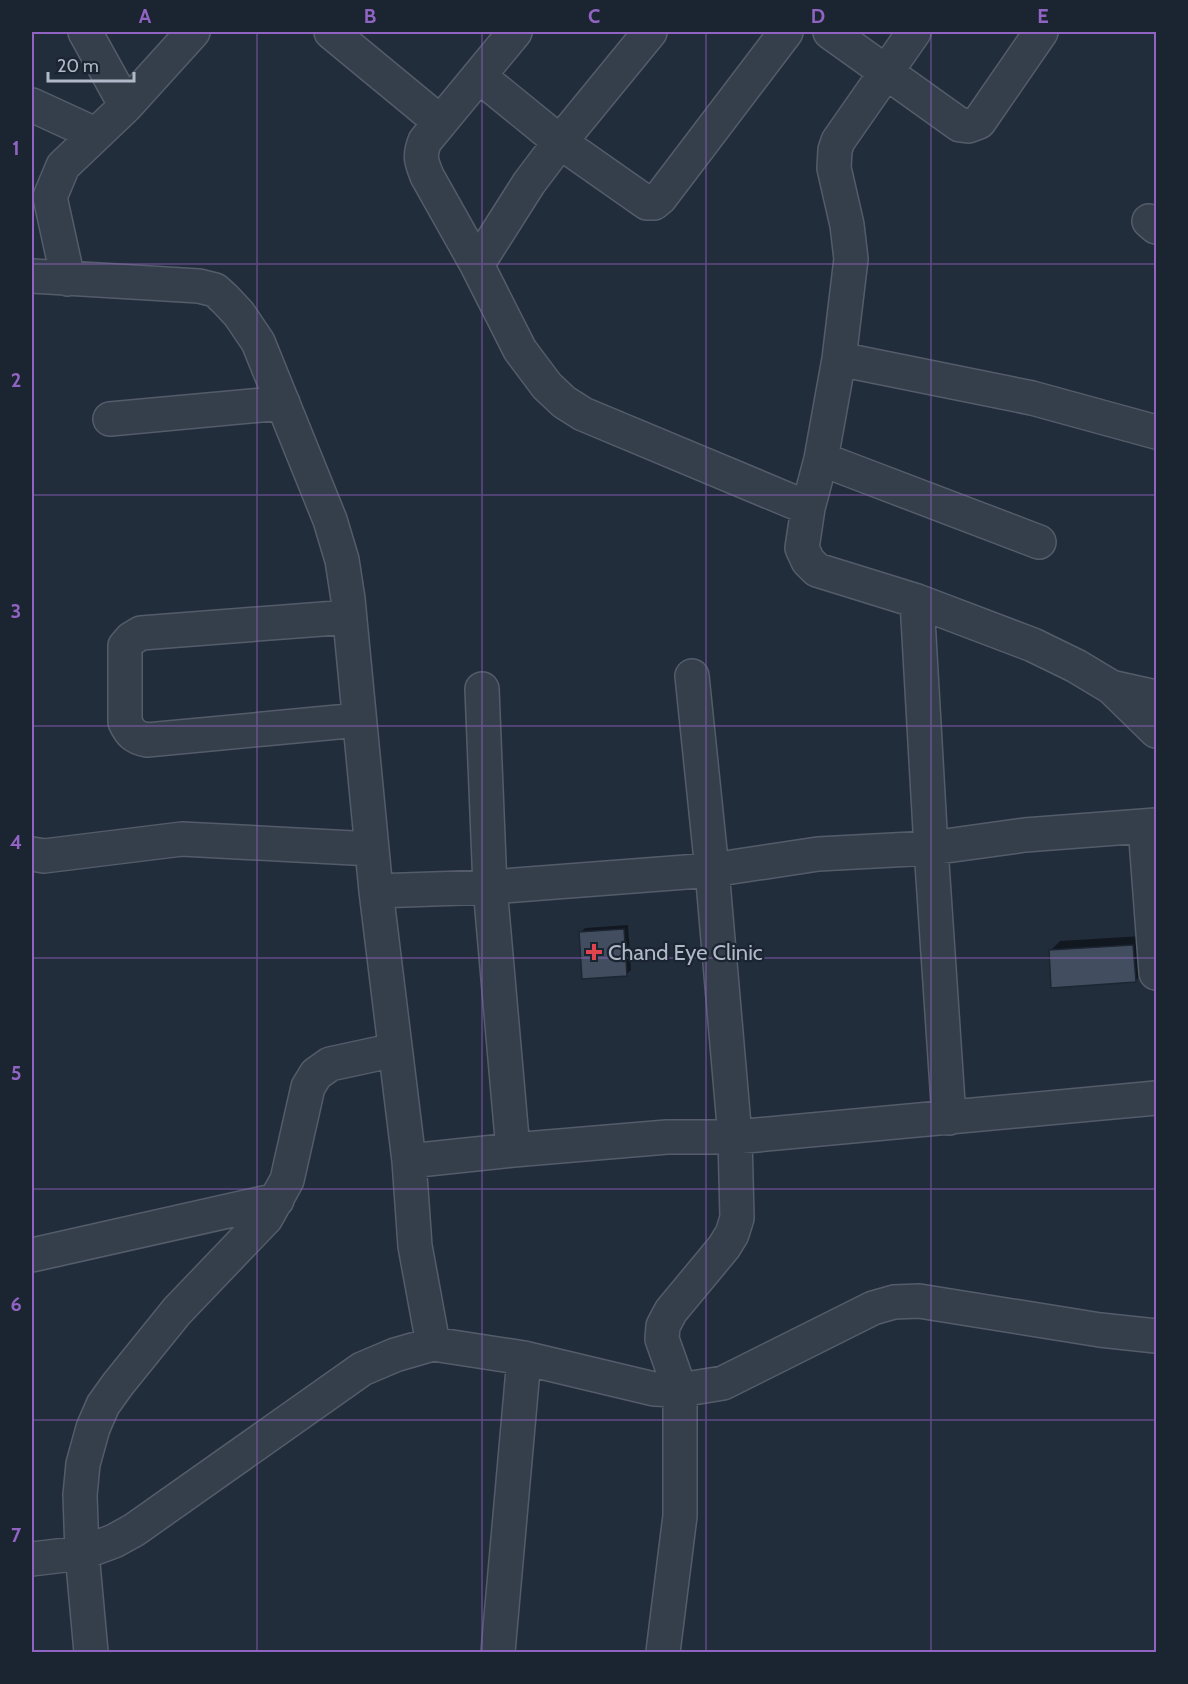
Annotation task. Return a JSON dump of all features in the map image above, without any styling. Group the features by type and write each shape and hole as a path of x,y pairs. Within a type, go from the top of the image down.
{"street":[{"path":"85,32 126,106"},
{"path":"193,32 126,106 63,166 50,197 47,281 199,286 215,290 239,314 258,342 330,520 342,560 376,891 409,1161 415,1246 433,1344"},
{"path":"330,32 440,122"},
{"path":"515,32 425,141 420,153 421,163 427,176 477,265 520,351 547,386 564,402 583,414 808,508"},
{"path":"477,265 529,183 650,32"},
{"path":"479,76 560,142 648,203 654,203 786,32"},
{"path":"830,32 960,125 974,125 979,122 1041,32"},
{"path":"914,32 838,141 835,150 834,168 851,246 851,259 839,359 802,548 808,561 817,570 917,601 1033,645 1076,666 1111,687 1156,731"},
{"path":"32,105 95,134"},
{"path":"839,359 1032,398 1156,432"},
{"path":"110,419 283,403"},
{"path":"821,459 1039,542"},
{"path":"917,601 950,1118"},
{"path":"349,617 141,633 125,646 125,722 130,733 139,739 147,740 359,720"},
{"path":"663,1653 680,1516 680,1390 662,1339 663,1326 671,1311 724,1247 732,1234 736,1218 735,1137 712,870 692,676"},
{"path":"1111,687 1156,697"},
{"path":"483,689 490,887 513,1150"},
{"path":"376,891 490,887 712,870 818,854 931,848 1025,836 1151,826 1156,973"},
{"path":"32,854 44,856 182,839 372,849"},
{"path":"92,1653 82,1553 80,1495 83,1464 93,1428 103,1406 177,1311 266,1218 287,1180 308,1086 316,1074 330,1064 395,1050"},
{"path":"409,1161 667,1137 735,1137 1156,1098"},
{"path":"32,1255 277,1200"},
{"path":"32,1559 82,1553 114,1541 134,1530 362,1369 395,1355 433,1344 524,1358 654,1389 680,1390 723,1383 873,1308 894,1302 919,1301 1100,1330 1156,1336"},
{"path":"498,1653 524,1358"}],"building":[{"name":"Chand Eye Clinic","path":"624,929 627,976 582,979 579,932"},
{"path":"1133,945 1136,982 1051,988 1049,950"}],"place":[{"name":"Chand Eye Clinic","path":"594,952"}]}
